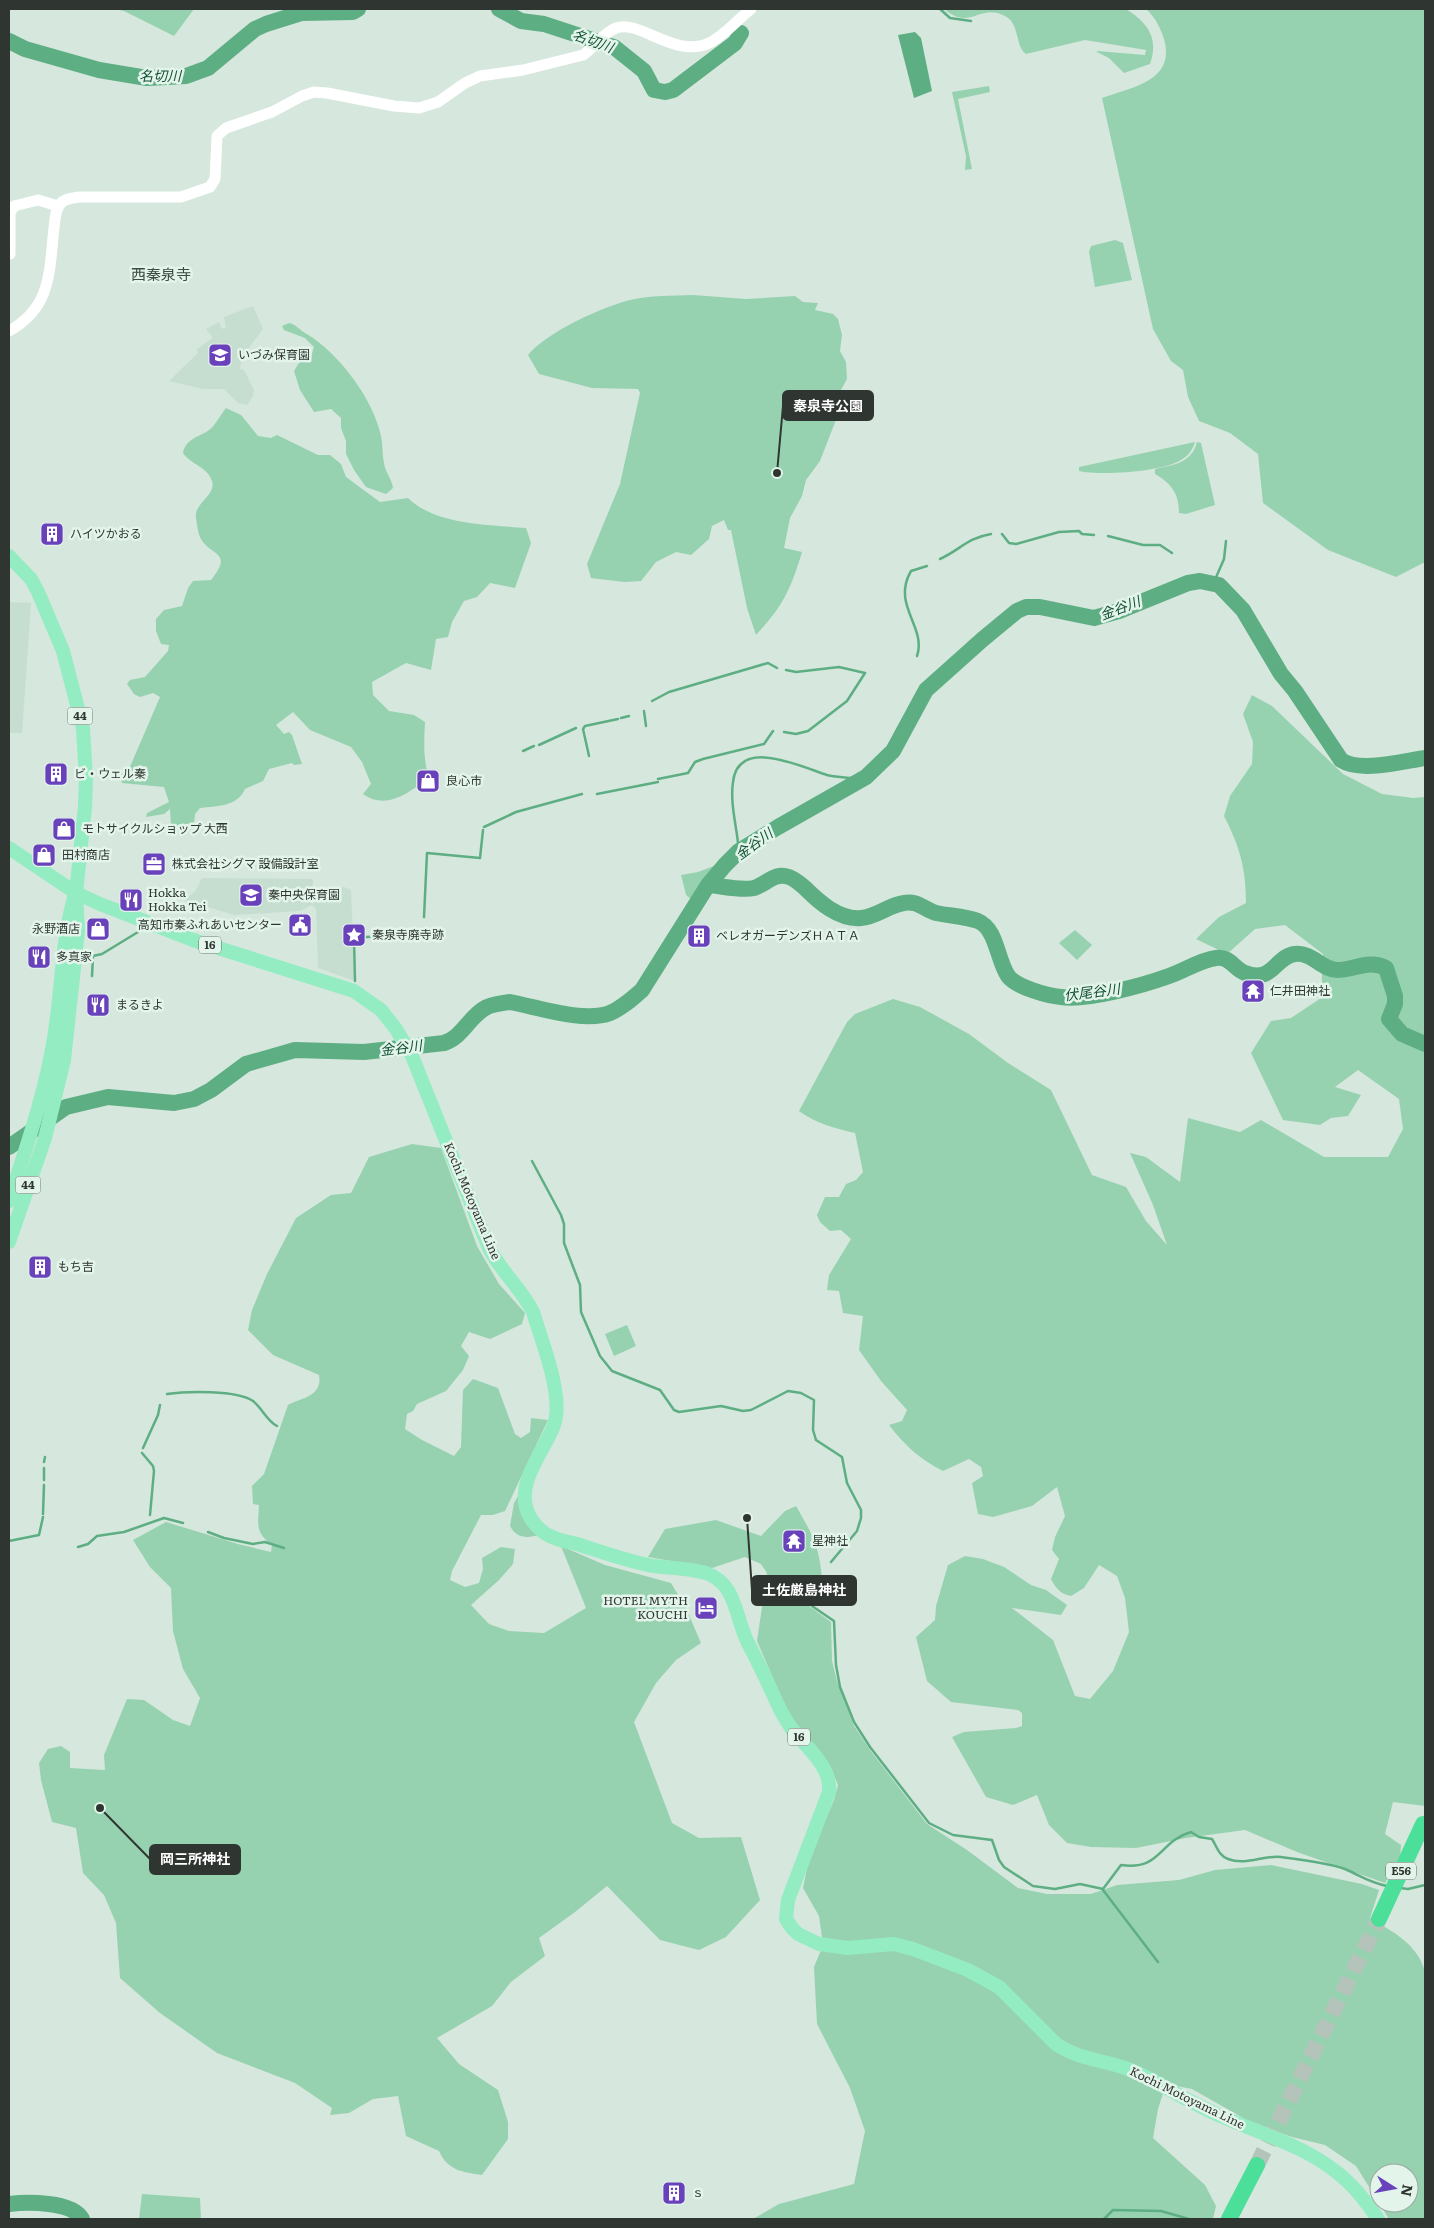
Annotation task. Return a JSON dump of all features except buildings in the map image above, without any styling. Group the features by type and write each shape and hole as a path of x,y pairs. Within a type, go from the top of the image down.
{"highway":[{"name":"E56","path":"1423,1824 1382,1922 1425,1841"},
{"path":"1229,2219 1258,2170 1238,2219"}],"main road":[{"name":"44","path":"9,556 30,579 49,614 68,664 83,728 86,754 85,807 76,893 67,926 54,1039 32,1125 9,1201"},
{"name":"Kochi Motoyama Line","path":"9,848 76,893 193,940 354,991 381,1010 407,1048 489,1248 507,1277 533,1312 558,1406 550,1434 527,1480 525,1498 528,1514 534,1523 550,1536 614,1557 654,1566 705,1573 721,1583 736,1606 748,1644 780,1710 826,1774 829,1785 826,1801 788,1900 786,1919 792,1928 798,1934 819,1944 848,1948 884,1943 894,1944 913,1948 968,1970 999,1987 1056,2044 1065,2050 1132,2070 1214,2113 1318,2158 1348,2181 1378,2219"},
{"name":"44","path":"9,1242 48,1128 64,1060 79,917 76,893"}],"street":[{"path":"9,331 31,315 44,295 58,206 66,199 79,197 181,197 206,188 215,179 216,141 221,131 272,112 309,94 327,93 386,105 419,108 438,102 465,83 480,76 536,68 583,55 615,28 624,27 650,34 681,47 700,45 718,37 751,9"},
{"path":"10,254 10,213 14,206 38,200 58,206"}],"shaded area":[{"path":"114,9 194,9 174,36 124,11"},
{"path":"944,9 1126,9 1134,14 1150,32 1153,46 1150,64 1124,73 1109,58 1097,51 1145,55 1146,50 1085,40 1026,54 1020,46 1015,28 1009,18 995,12 961,18"},
{"path":"1146,9 1425,9 1425,564 1423,563 1396,577 1328,550 1263,503 1258,454 1230,433 1199,421 1188,397 1183,370 1171,361 1153,329 1102,98 1138,86 1149,80 1158,73 1164,64 1166,53 1164,39 1157,22"},
{"path":"915,32 921,38 932,91 914,98 898,35"},
{"path":"989,86 990,92 958,99 972,169 965,170 966,156 952,92"},
{"path":"1115,240 1123,243 1132,280 1095,287 1089,252 1091,246"},
{"path":"693,295 746,299 795,296 803,302 818,303 815,310 833,314 838,319 842,335 840,351 846,362 847,379 841,390 839,412 820,461 806,480 802,496 790,518 784,548 802,552 790,587 780,606 756,635 747,608 731,530 728,530 724,520 712,526 709,539 691,555 676,552 656,562 641,581 624,582 591,578 587,564 620,484 640,393 638,389 592,388 539,374 528,355 561,329 590,314 618,303 653,296"},
{"name":"いづみ保育園","path":"253,306 263,329 242,357 240,369 244,370 254,390 253,396 247,405 238,403 224,389 203,389 169,381 198,353 197,349 213,338 206,329 219,322 222,329 226,327 224,317"},
{"path":"289,323 330,352 352,377 362,392 377,421 382,439 385,466 393,488 386,494 366,487 354,470 346,454 346,441 341,428 341,418 331,409 314,412 300,390 294,371 302,358 311,357 314,347 305,338 284,330 282,326"},
{"path":"226,408 241,415 258,436 271,438 277,435 318,455 330,455 341,464 346,477 380,502 408,498 419,507 448,519 526,528 531,543 515,588 490,583 477,597 464,601 452,622 448,637 436,639 431,670 406,663 372,682 373,695 389,711 414,715 425,722 425,757 429,778 398,798 381,801 363,794 371,784 362,762 351,747 310,730 293,712 276,725 284,734 289,732 292,735 302,764 294,765 292,763 269,769 263,781 245,789 232,802 220,806 200,808 195,814 194,823 173,827 171,825 170,809 164,814 146,817 147,813 169,802 164,787 122,783 121,774 129,769 160,697 153,693 140,697 134,694 127,684 130,680 145,677 168,651 169,645 161,644 156,631 156,619 164,610 182,606 188,588 193,581 211,580 221,563 218,555 200,537 196,518 198,508 211,491 212,481 203,469 183,453 187,444 211,428"},
{"path":"1195,442 1191,451 1186,456 1176,463 1164,467 1117,473 1079,471 1079,467"},
{"path":"1197,442 1201,443 1215,505 1186,514 1179,513 1176,495 1166,482 1155,474 1155,469 1186,459 1191,455"},
{"path":"9,602 31,603 22,733 9,733"},
{"path":"1252,695 1272,706 1343,774 1382,794 1413,798 1425,797 1425,1806 1393,1802 1385,1834 1401,1845 1400,1859 1385,1883 1297,1852 1245,1830 1186,1838 1136,1848 1091,1847 1067,1843 1049,1825 1037,1795 1013,1805 986,1797 952,1737 964,1732 1022,1726 1022,1713 1018,1710 951,1702 927,1681 916,1637 935,1620 936,1606 948,1565 965,1556 983,1559 1004,1567 1031,1585 1046,1590 1067,1605 1061,1615 1012,1608 1053,1640 1075,1696 1090,1699 1113,1671 1129,1632 1125,1598 1117,1576 1099,1565 1084,1588 1071,1596 1064,1594 1053,1583 1051,1579 1059,1559 1052,1550 1055,1537 1065,1516 1057,1487 1032,1506 993,1517 978,1514 972,1483 983,1476 981,1467 969,1459 943,1471 913,1451 889,1425 902,1421 907,1410 881,1381 859,1350 863,1316 843,1313 839,1291 827,1290 829,1275 851,1239 841,1230 830,1231 820,1222 817,1215 825,1197 839,1197 846,1184 856,1180 863,1172 855,1133 819,1122 799,1111 847,1022 855,1014 893,999 920,1007 969,1034 1008,1063 1051,1090 1092,1175 1126,1187 1146,1221 1167,1245 1153,1205 1130,1153 1146,1157 1180,1182 1188,1118 1240,1132 1261,1120 1324,1157 1388,1157 1403,1129 1399,1099 1358,1070 1335,1087 1361,1095 1348,1116 1331,1118 1320,1125 1283,1120 1251,1053 1271,1021 1291,1018 1321,998 1323,954 1285,925 1255,929 1227,954 1196,939 1219,917 1246,903 1245,879 1241,858 1224,816 1230,796 1252,764 1253,742 1243,714"},
{"path":"714,866 691,899 686,895 681,875 698,872"},
{"name":"秦中央保育園","path":"202,878 313,879 312,905 300,911 234,915 185,900 196,890"},
{"path":"344,887 351,890 355,981 318,968 316,909 312,905 319,892"},
{"path":"1075,930 1092,945 1077,960 1059,943"},
{"path":"412,1144 441,1148 477,1246 499,1284 525,1313 522,1324 490,1339 469,1332 461,1346 469,1356 463,1370 446,1391 417,1404 413,1411 407,1414 405,1429 454,1456 461,1447 463,1390 473,1379 498,1388 515,1434 521,1438 530,1432 531,1418 548,1420 505,1511 493,1515 481,1515 452,1571 450,1580 465,1587 479,1583 483,1569 482,1558 501,1547 515,1549 513,1564 499,1580 471,1605 489,1624 509,1631 544,1633 586,1608 561,1546 605,1565 671,1583 685,1606 701,1643 676,1660 656,1683 634,1722 672,1823 699,1838 741,1837 760,1900 726,1937 699,1950 660,1940 607,1886 539,1938 545,1956 511,1982 492,2006 437,2038 459,2064 498,2090 508,2122 508,2139 482,2175 452,2167 439,2151 406,2136 398,2096 373,2099 349,2113 330,2115 332,2108 295,2083 217,2053 160,2013 120,1978 116,1923 104,1895 83,1873 76,1828 52,1822 41,1780 39,1763 48,1749 61,1746 70,1752 70,1768 105,1770 104,1755 127,1699 144,1700 173,1720 190,1726 200,1698 183,1669 173,1631 171,1588 150,1567 133,1540 166,1522 271,1552 272,1545 260,1532 259,1505 253,1504 252,1486 264,1474 288,1405 310,1396 318,1388 319,1375 273,1355 248,1330 252,1310 267,1274 296,1218 331,1195 351,1193 369,1157"},
{"path":"627,1325 636,1346 614,1356 605,1334"},
{"path":"520,1493 540,1535 531,1537 519,1535 510,1526 514,1503"},
{"path":"796,1506 817,1548 821,1567 822,1578 807,1595 809,1606 831,1622 832,1661 837,1681 854,1726 870,1750 927,1824 967,1850 1018,1888 1047,1894 1091,1894 1117,1885 1179,1880 1215,1870 1271,1865 1362,1884 1379,1890 1370,1918 1411,1946 1422,1962 1425,1972 1425,2219 1389,2219 1385,2213 1419,2213 1419,2163 1369,2163 1369,2187 1356,2166 1325,2145 1292,2137 1252,2123 1192,2089 1166,2084 1158,2109 1153,2138 1205,2185 1216,2206 1213,2219 753,2219 779,2204 854,2184 865,2131 850,2088 817,2024 814,1967 823,1945 819,1916 803,1888 809,1859 834,1800 838,1785 832,1770 797,1725 785,1706 757,1641 767,1573 761,1564 745,1557 712,1568 648,1557 665,1529 716,1520 761,1536 785,1511"},
{"path":"142,2194 200,2198 201,2219 139,2219"}],"waterway":[{"name":"名切川","path":"9,41 25,49 99,70 147,78 186,76 208,68 255,29 266,24 301,13 353,12 358,9"},
{"name":"名切川","path":"499,9 521,21 544,24 614,47 644,71 654,90 665,92 673,90 735,43 741,33"},
{"path":"940,9 950,18 971,21"},
{"path":"1002,534 1009,543 1016,544 1059,532 1079,531 1082,534 1094,535"},
{"path":"940,559 976,538 991,534"},
{"path":"1108,536 1143,545 1160,545 1172,553"},
{"path":"1214,582 1224,559 1226,541"},
{"path":"917,656 919,645 907,605 905,595 906,583 911,571 927,566"},
{"name":"金谷川","path":"9,1147 66,1107 108,1097 174,1103 194,1099 211,1090 246,1064 295,1050 364,1052 444,1043 456,1036 481,1011 495,1004 510,1002 560,1013 587,1016 599,1016 614,1011 642,990 708,885 739,851 866,777 893,751 926,690 983,639 1017,611 1026,607 1040,607 1094,618 1119,611 1188,583 1200,581 1219,585 1243,610 1281,674 1295,691 1341,760 1349,764 1370,766 1425,758"},
{"path":"652,701 669,692 768,663 777,668"},
{"path":"786,670 796,672 839,667 865,673"},
{"path":"784,732 796,734 808,731 847,701 865,673"},
{"path":"644,711 646,726"},
{"path":"621,718 629,716"},
{"path":"589,756 583,729 585,726 618,719"},
{"path":"539,745 576,728"},
{"path":"658,779 688,773 695,762 703,759 764,744 773,731"},
{"path":"523,751 534,746"},
{"path":"738,843 732,790 737,768 746,760 758,757 772,758 827,775 850,778"},
{"path":"597,794 658,782"},
{"path":"484,827 516,812 582,794"},
{"path":"424,917 427,853 480,858 483,830"},
{"name":"伏尾谷川","path":"708,885 749,889 775,877 784,876 795,880 830,909 853,918 867,917 898,904 909,902 932,912 978,921 989,931 1004,969 1012,980 1033,990 1061,997 1085,997 1131,988 1216,958 1225,959 1241,971 1254,975 1262,975 1268,972 1283,959 1295,954 1307,956 1326,967 1337,970 1368,965 1380,966 1386,968 1395,996 1395,1004 1389,1019 1402,1034 1425,1044"},
{"path":"92,976 93,956 102,954 138,932"},
{"path":"355,981 354,939 418,933"},
{"name":"金谷川","path":"456,1038 462,1040"},
{"path":"532,1161 564,1224 564,1243 580,1285 581,1312 600,1356 612,1371 660,1390 674,1410 679,1412 721,1406 743,1411 751,1410 788,1391 801,1393 814,1400 813,1430 816,1440 842,1457 847,1483 861,1510 857,1531 831,1562"},
{"path":"167,1394 212,1392 246,1397 253,1401 270,1421 277,1426"},
{"path":"143,1448 158,1415 160,1405"},
{"path":"142,1453 153,1466 154,1471 150,1515"},
{"path":"44,1462 45,1457"},
{"path":"44,1468 44,1480"},
{"path":"43,1514 44,1485"},
{"path":"9,1541 39,1535 43,1517"},
{"path":"78,1547 88,1544 97,1536 124,1532 164,1518 183,1523"},
{"path":"208,1532 224,1538 253,1544 265,1542 284,1548"},
{"path":"823,1579 809,1599 812,1606 834,1621 836,1665 840,1687 854,1722 870,1747 929,1823 953,1835 992,1840 999,1860 1004,1867 1033,1886 1055,1889 1080,1884 1103,1889 1121,1865 1134,1866 1144,1864 1152,1860 1180,1836 1191,1832 1199,1837 1212,1839 1225,1858 1235,1861 1281,1857 1313,1862 1339,1867 1370,1881 1387,1886"},
{"path":"1400,1888 1408,1889 1425,1885"},
{"path":"1103,1890 1158,1962"},
{"path":"9,2204 37,2203 59,2206 77,2213 82,2219"},
{"path":"1104,2219 1113,2210 1161,2211 1189,2219"}],"tunnel":[{"path":"1257,2165 1379,1919"}],"place":[{"name":"いづみ保育園","path":"220,355"},
{"name":"秦泉寺公園","path":"777,473"},
{"name":"ハイツかおる","path":"52,534"},
{"name":"ビ・ウェル秦","path":"56,774"},
{"name":"良心市","path":"428,781"},
{"name":"モトサイクルショップ 大西","path":"64,829"},
{"name":"田村商店","path":"44,855"},
{"name":"株式会社シグマ 設備設計室","path":"154,864"},
{"name":"秦中央保育園","path":"251,895"},
{"name":"Hokka Hokka Tei","path":"131,900"},
{"name":"高知市秦ふれあいセンター","path":"300,925"},
{"name":"永野酒店","path":"98,929"},
{"name":"秦泉寺廃寺跡","path":"354,935"},
{"name":"ベレオガーデンズＨＡＴＡ","path":"699,936"},
{"name":"多真家","path":"39,957"},
{"name":"仁井田神社","path":"1253,991"},
{"name":"まるきよ","path":"98,1005"},
{"name":"もち吉","path":"40,1267"},
{"name":"土佐厳島神社","path":"747,1518"},
{"name":"星神社","path":"794,1541"},
{"name":"HOTEL MYTH KOUCHI","path":"706,1608"},
{"name":"岡三所神社","path":"100,1808"},
{"name":"ｓ","path":"674,2193"}],"district":[{"name":"西秦泉寺","path":"161,275"}]}
